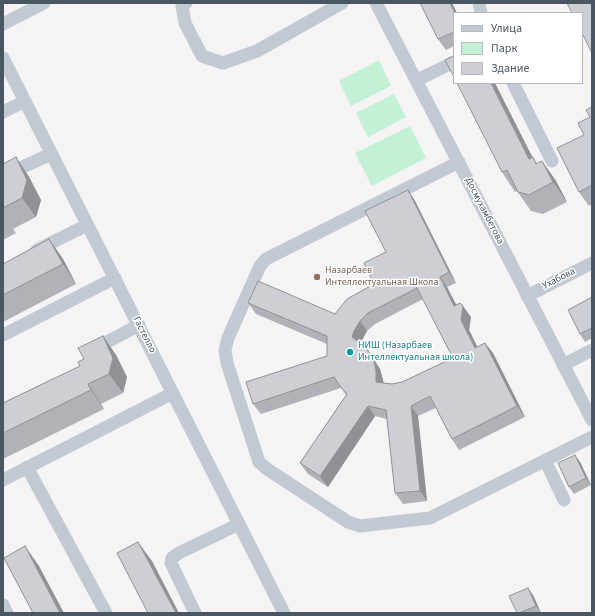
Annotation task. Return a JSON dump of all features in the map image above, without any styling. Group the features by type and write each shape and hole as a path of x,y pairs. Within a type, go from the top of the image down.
{"street":[{"path":"3,24 44,3"},
{"path":"186,3 182,6 185,23 202,56 223,63 257,51 342,3"},
{"name":"Досмухамбетова","path":"376,3 592,420"},
{"name":"Гастелло","path":"3,58 284,613"},
{"path":"417,80 453,62"},
{"path":"514,84 552,161"},
{"path":"3,112 25,101"},
{"path":"3,176 51,154"},
{"path":"459,162 262,262 228,338 225,350 227,363 259,462 267,469 356,526 430,518 592,436"},
{"path":"24,257 88,225"},
{"name":"Ухабова","path":"527,296 592,263"},
{"path":"3,335 115,278"},
{"path":"83,360 94,348 139,325"},
{"path":"563,365 592,350"},
{"path":"3,480 173,393"},
{"path":"545,460 564,500"},
{"path":"27,468 106,613"},
{"path":"195,613 171,563 172,558 175,555 239,524"},
{"path":"3,605 7,613"}],"green space":[{"path":"379,60 391,86 351,106 339,81"},
{"path":"394,94 406,117 368,137 356,113"},
{"path":"410,126 426,158 372,186 355,153"}],"building":[{"path":"420,3 450,3 454,12 453,12 453,32 438,39"},
{"path":"567,3 592,3 592,53 583,35 583,12 572,12"},
{"path":"453,56 453,75 445,60"},
{"path":"458,84 492,84 529,159 533,157 536,164 542,161 553,182 529,195 518,192 507,170 502,172"},
{"path":"592,107 592,185 579,192 557,148 584,135 578,123 590,117 586,110"},
{"path":"16,157 27,180 22,198 3,208 3,164"},
{"name":"НИШ (Назарбаев Интеллектуальная школа)","path":"408,190 449,272 440,277 454,306 460,303 463,306 461,320 475,348 485,343 517,406 452,439 430,396 411,406 420,491 395,493 386,410 368,406 320,476 300,463 347,394 334,377 253,404 246,382 327,356 327,336 248,303 258,281 335,314 347,299 374,284 364,263 386,252 365,211","holes":["417,288 453,358 402,382 392,384 376,382 376,370 373,358 366,348 352,337 360,321 368,313"]},
{"path":"49,239 63,264 3,295 3,264"},
{"path":"592,297 592,328 580,334 568,310"},
{"path":"103,336 113,358 109,374 88,384 91,390 3,433 3,403 80,366 78,362 84,359 78,348"},
{"path":"575,455 586,478 569,487 558,463"},
{"path":"138,542 176,613 148,613 117,553"},
{"path":"25,546 60,613 33,613 4,558"},
{"path":"528,588 536,606 517,613 509,596"}],"place":[{"name":"Назарбаев Интеллектуальная Школа","path":"317,277"},
{"name":"НИШ (Назарбаев Интеллектуальная школа)","path":"350,352"}]}
